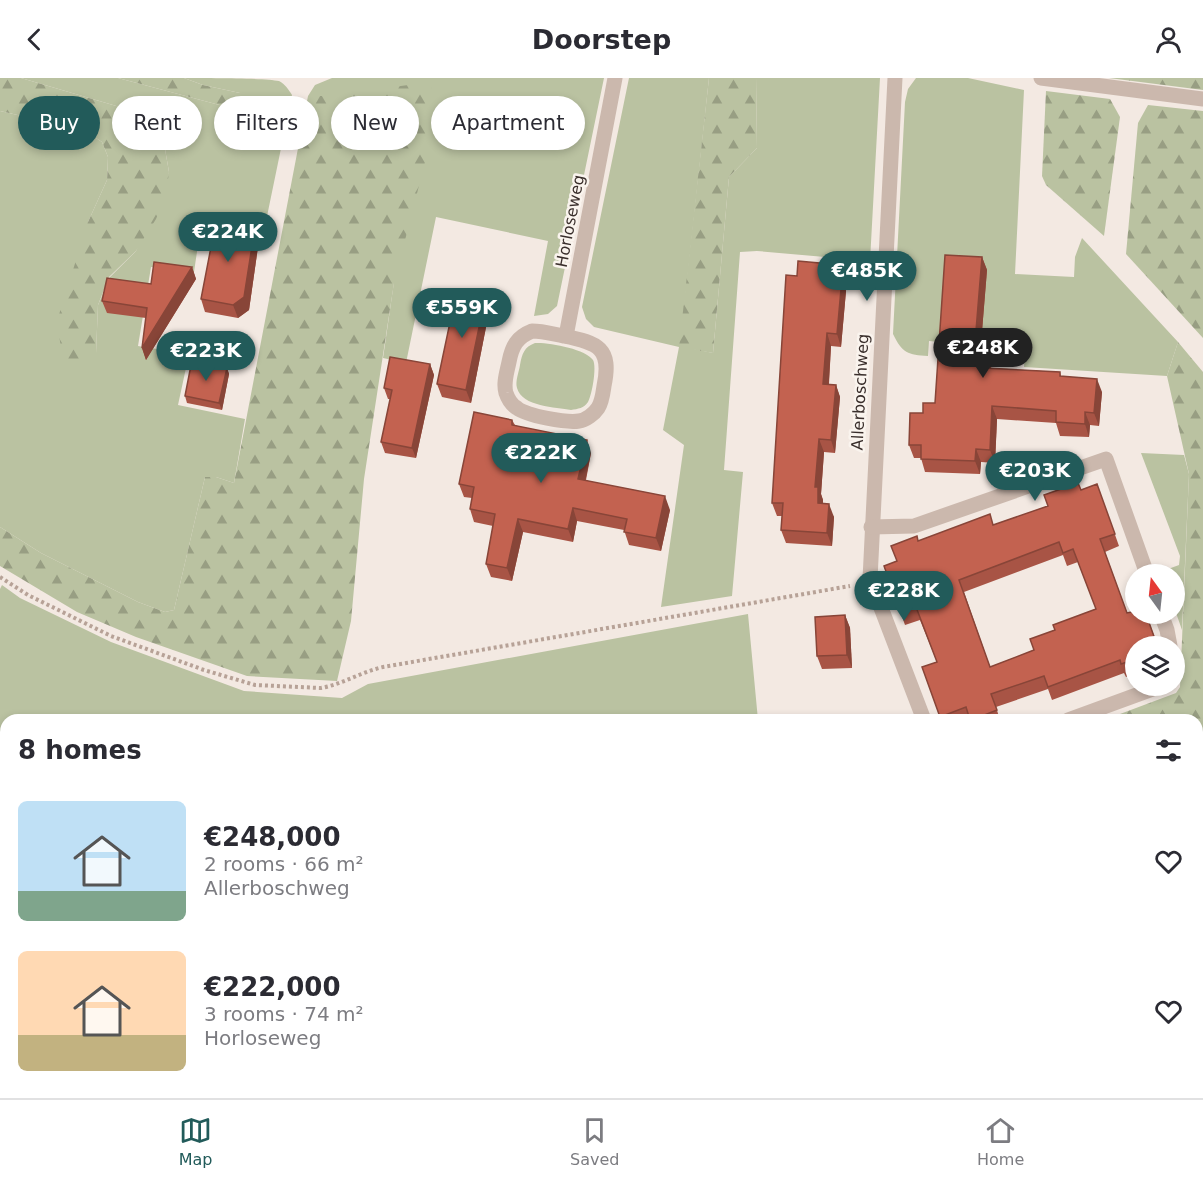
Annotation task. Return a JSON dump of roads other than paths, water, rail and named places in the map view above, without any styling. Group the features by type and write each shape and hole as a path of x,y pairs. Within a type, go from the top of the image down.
{"street":[{"name":"Horloseweg","path":"566,336 615,78"},
{"name":"Allerboschweg","path":"895,78 870,579 922,714"},
{"path":"1041,78 1203,99"},
{"path":"532,331 566,336 596,345 604,355 608,369 598,409 582,421 571,422 524,413 507,395 504,385 511,350 516,341 532,331"},
{"path":"871,527 914,526 1106,459 1143,564"},
{"path":"1084,714 1134,696"}]}
